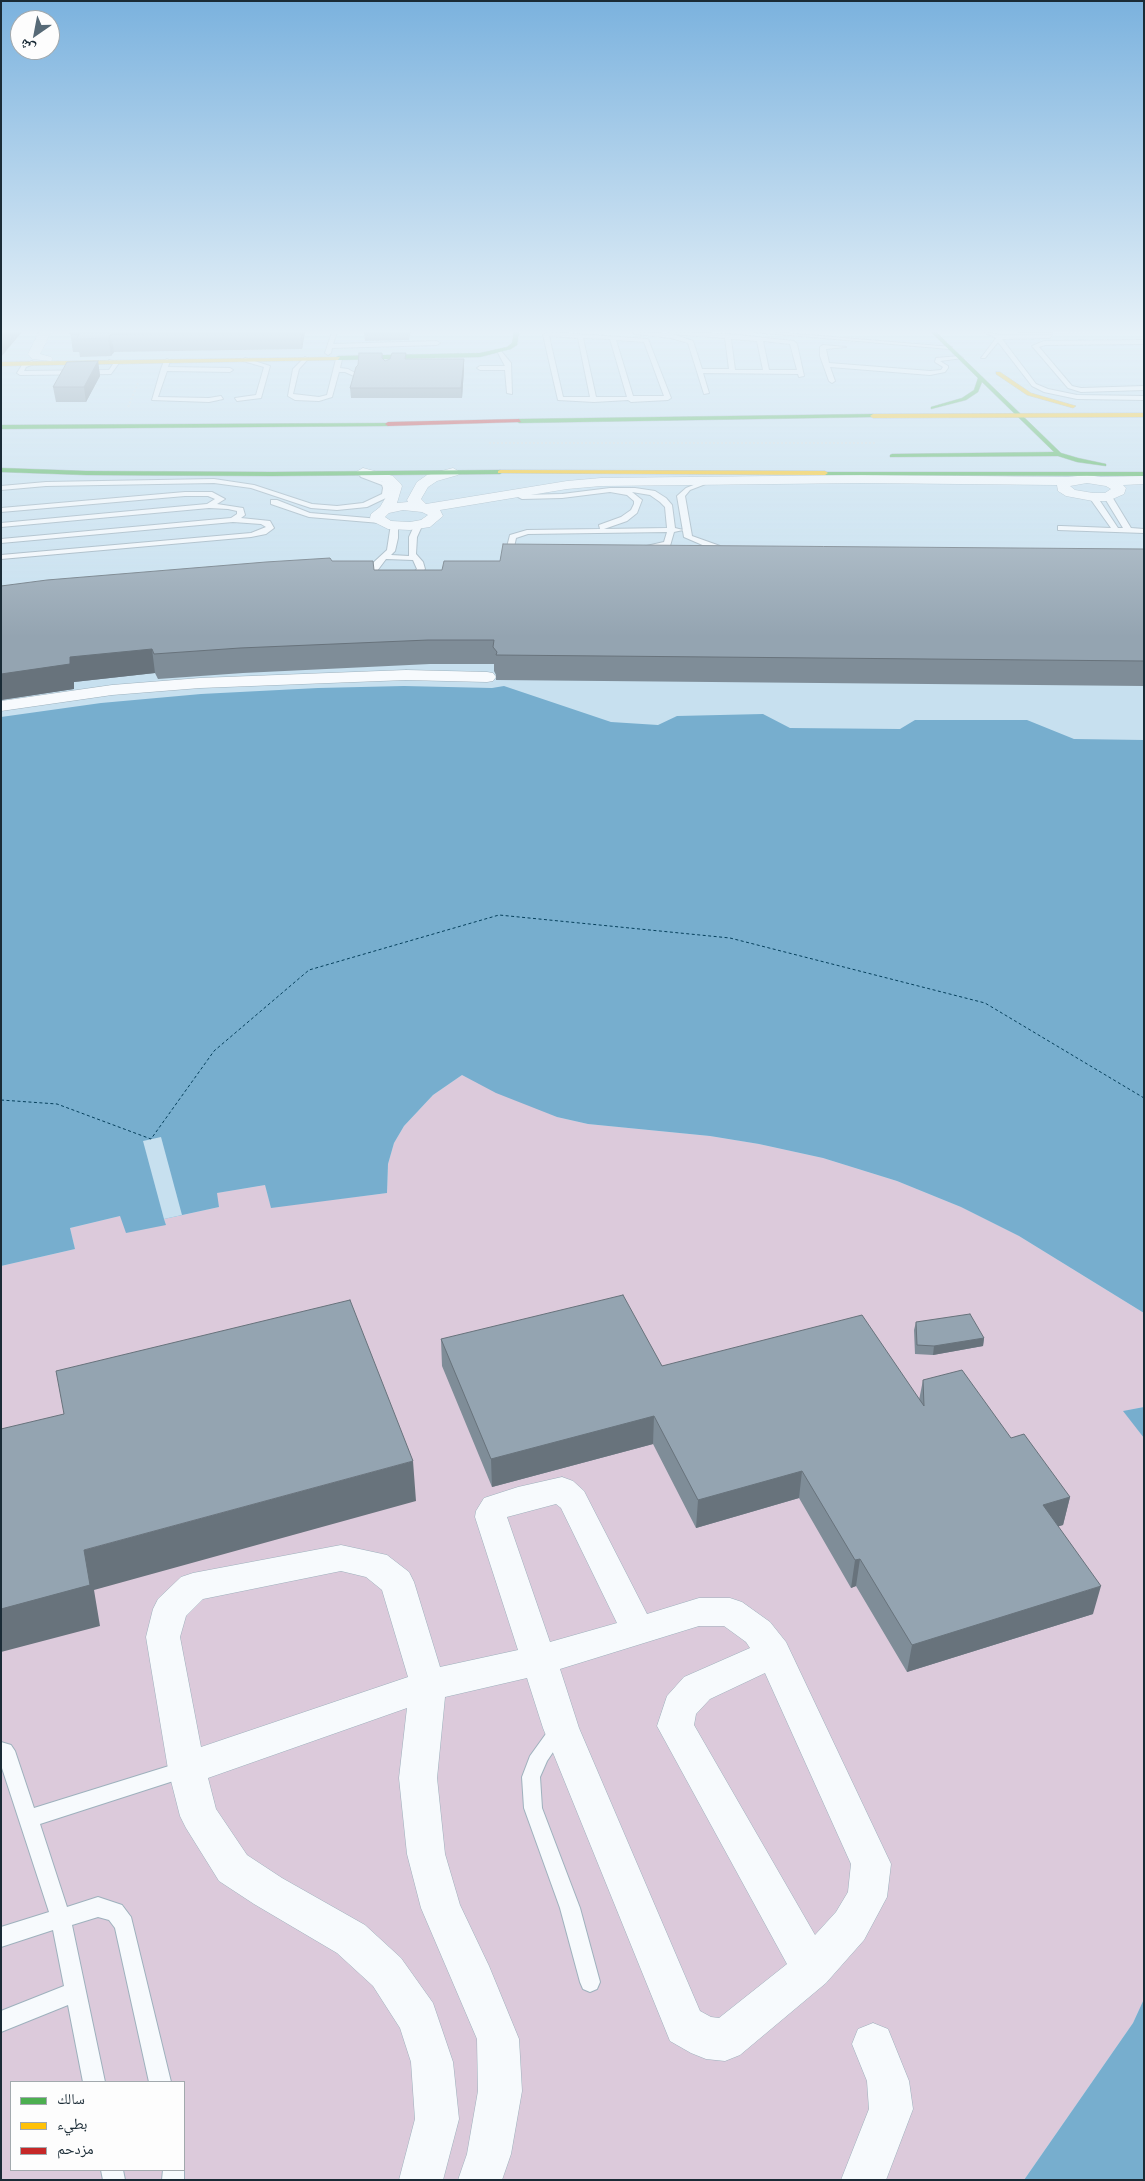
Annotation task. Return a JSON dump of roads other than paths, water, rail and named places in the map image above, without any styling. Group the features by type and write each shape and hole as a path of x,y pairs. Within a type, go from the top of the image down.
{"main road":[{"path":"1033,434 1059,454 1077,460 1104,464"},
{"path":"879,456 1059,454 1070,452 1076,447"},
{"path":"1,469 290,462 1144,465"},
{"path":"1,469 86,473 1144,474"}],"street":[{"path":"364,472 392,482 391,488 394,497 386,517"},
{"path":"386,517 418,526 431,521 428,510 414,500 422,485 432,478 453,472"},
{"path":"386,517 403,506 428,510 464,507 603,486 702,484 1067,486 1087,479 1103,481 1144,480"},
{"path":"428,510 567,485 618,481 862,480 1067,486 1093,498 1144,485"},
{"path":"1103,481 1115,485 1114,494"},
{"path":"1,706 113,684 406,675 487,677"},
{"path":"187,1769 428,1686 539,1660 638,1631 699,1612 730,1612 758,1632 774,1654 871,1864 867,1896 850,1926 812,1969 725,2040 706,2038 685,2026 561,1728 539,1660 490,1517 496,1507 562,1490 574,1500 638,1631"},
{"path":"421,2180 436,2119 432,2062 418,2018 387,1972 350,1939 268,1891 233,1868 200,1816 187,1769 163,1638 170,1609 193,1587 342,1558 375,1565 397,1582 428,1686 418,1778 426,1854 440,1908 474,1980 498,2038 500,2091 489,2154 480,2180"},
{"path":"774,1654 697,1688 680,1707 675,1726 812,1969"},
{"path":"863,2180 880,2141 891,2109 888,2081 873,2044"}],"lane":[{"path":"1,488 46,484 214,481 240,484 310,506 337,508 372,502 385,495 391,488 364,476 315,473"},
{"path":"182,482 238,489 303,512 386,517"},
{"path":"702,484 688,489 681,496 686,529 688,536 717,548 722,554 717,557"},
{"path":"522,497 616,490 644,491 663,500 669,507 671,530 667,544 644,549 638,553 648,557"},
{"path":"594,530 624,519 637,508 638,500 629,493 616,490"},
{"path":"1,510 185,494 209,494 221,499 208,506"},
{"path":"1114,494 1128,530"},
{"path":"277,495 303,512 386,517"},
{"path":"1093,498 1116,530"},
{"path":"1,525 208,506 240,510 242,515 233,520"},
{"path":"386,517 392,548 374,568 374,574 389,580 404,579 419,573 421,565 414,558 412,540 418,526"},
{"path":"1,541 233,520 267,523 270,528 251,535 1,557"},
{"path":"1060,528 1144,531"},
{"path":"507,562 513,537 520,533 686,529"},
{"path":"385,557 414,558"},
{"path":"561,1728 539,1756 533,1770 531,1778 533,1808 570,1908 590,1982"},
{"path":"1,1750 8,1757 60,1918 94,2081"},
{"path":"28,1819 187,1769"},
{"path":"1,1937 98,1907 115,1912 124,1924 160,2081"},
{"path":"1,2022 76,1992"}],"water":[{"path":"404,686 492,688 504,686 611,722 658,725 677,716 763,714 790,728 900,729 915,720 1027,720 1074,739 1144,740 1144,1313 1019,1236 961,1207 897,1181 823,1158 759,1144 710,1136 588,1124 557,1117 496,1093 462,1075 433,1095 404,1126 394,1143 388,1164 387,1193 271,1208 265,1185 217,1193 219,1207 164,1219 166,1225 126,1233 120,1216 70,1228 75,1249 1,1266 1,717 101,703 201,694"},
{"path":"1144,1407 1144,1438 1123,1411"},
{"path":"1144,1999 1144,2180 1024,2180 1133,2023"}]}
